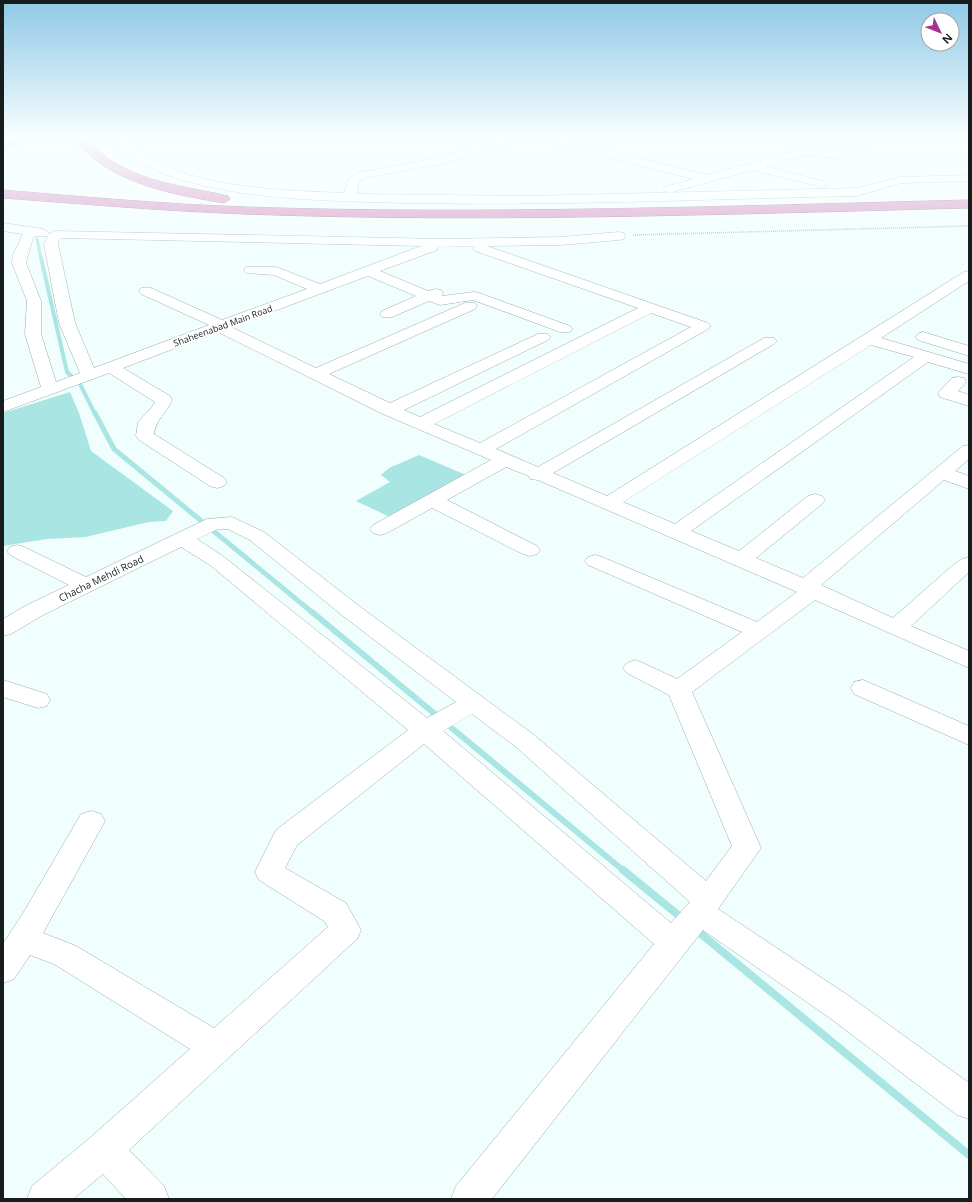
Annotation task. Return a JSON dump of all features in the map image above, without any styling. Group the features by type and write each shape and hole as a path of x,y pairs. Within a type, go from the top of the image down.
{"highway":[{"path":"4,194 138,206 289,212 426,215 969,204"},
{"path":"202,194 244,202 338,210 617,212"},
{"path":"849,207 969,199"},
{"path":"3,203 162,215 343,222"},
{"path":"99,214 251,222 475,222 969,212"}],"street":[{"path":"310,194 444,200 751,194"},
{"path":"3,227 20,228 32,232 57,235 140,234 188,238 442,243 561,241 619,236"},
{"path":"32,232 27,237 20,255 19,263 34,301 33,334 50,390"},
{"path":"57,235 54,237 51,244 67,323 89,375"},
{"name":"Shaheenabad Main Road","path":"5,405 50,390 442,243"},
{"path":"465,243 703,326 481,450"},
{"path":"251,270 258,269 276,271 321,289"},
{"path":"368,271 428,296 446,301 474,296 565,329"},
{"path":"609,503 969,275"},
{"path":"387,314 454,286"},
{"path":"146,291 221,326 420,424 537,475 609,503 741,559 898,627 969,660"},
{"path":"316,374 470,306"},
{"path":"420,424 651,307"},
{"path":"389,410 543,337"},
{"path":"923,337 969,351"},
{"path":"869,339 926,356 963,375 946,392 969,401"},
{"path":"537,475 769,341"},
{"path":"676,532 926,356"},
{"path":"111,367 164,400 160,409 147,422 145,436 217,482"},
{"path":"679,690 759,631 810,589 969,450"},
{"path":"380,529 505,460"},
{"path":"942,473 969,483"},
{"path":"431,500 530,550"},
{"path":"741,559 815,500"},
{"path":"690,922 525,742 448,718 351,611 298,567 257,536 232,523 199,530 216,561 448,718 690,922 841,1008 969,1103"},
{"name":"Chacha Mehdi Road","path":"7,622 199,530"},
{"path":"17,551 86,585"},
{"path":"595,561 759,631"},
{"path":"898,627 960,569 969,563"},
{"path":"470,1199 747,848 679,690 635,668"},
{"path":"3,688 38,700"},
{"path":"863,688 969,736"},
{"path":"45,1199 104,1149 346,930 335,912 269,872 286,838 329,803 448,718"},
{"path":"3,970 68,863 90,821"},
{"path":"23,939 65,955 217,1048"},
{"path":"104,1149 151,1199"}],"path":[{"path":"619,236 969,226"}],"water":[{"path":"70,392 79,413 91,451 173,511 166,521 149,522 85,537 47,539 3,546 3,413"},
{"path":"419,455 466,475 392,518 356,501 390,482 381,475 389,468"}],"waterway":[{"path":"37,239 41,259"},
{"path":"41,258 67,372 80,384 95,414"},
{"path":"95,413 114,449 313,613"},
{"path":"312,612 624,871"},
{"path":"623,870 683,919"},
{"path":"695,929 969,1155"}]}
